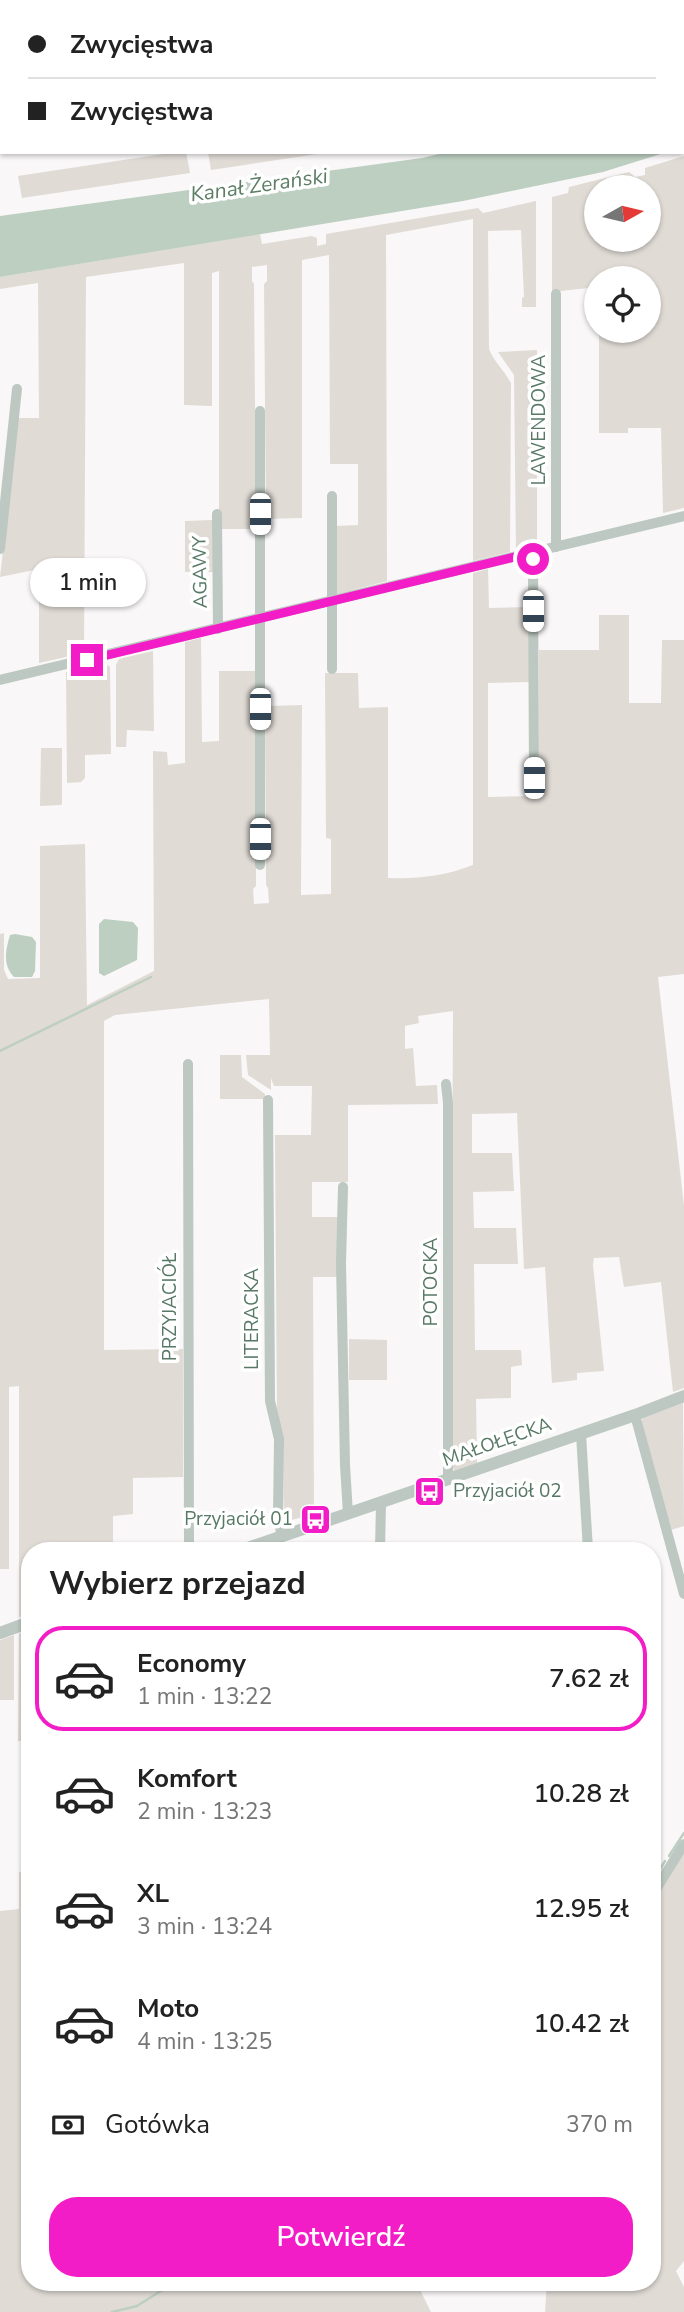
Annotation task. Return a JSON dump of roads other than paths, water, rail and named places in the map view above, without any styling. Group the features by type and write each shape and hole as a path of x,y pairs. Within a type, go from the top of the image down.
{"street":[{"name":"LAWENDOWA","path":"556,294 556,547"},
{"path":"0,549 17,389"},
{"path":"260,411 260,865"},
{"path":"332,496 332,669"},
{"name":"AGAWY","path":"217,514 218,629"},
{"path":"0,680 684,516"},
{"path":"531,553 534,778"},
{"name":"PRZYJACIÓŁ","path":"188,1064 189,1542"},
{"name":"POTOCKA","path":"446,1084 448,1479"},
{"name":"LITERACKA","path":"268,1100 270,1401 279,1439 278,1518 282,1537"},
{"path":"343,1187 344,1423 348,1514"},
{"name":"MAŁOŁĘCKA","path":"267,1542 684,1396"},
{"path":"635,1415 684,1594"},
{"path":"581,1434 588,1542"},
{"path":"380,1542 381,1503"},
{"path":"0,1633 21,1625"},
{"path":"661,1881 684,1844"}],"water":[{"name":"Kanał Żerański","path":"439,154 661,154 603,172 463,201 0,277 0,216"},
{"path":"104,919 133,922 138,928 137,960 104,976 99,973 99,924"},
{"path":"10,935 32,937 36,942 35,971 32,977 14,977 8,967 7,946"}],"waterway":[{"path":"0,1051 151,977"},
{"path":"669,1856 684,1833"},
{"path":"661,1868 665,1861"},
{"path":"112,2312 137,2306 161,2291"}],"place":[{"name":"Przyjaciół 02","path":"430,1491"},
{"name":"Przyjaciół 01","path":"316,1519"}]}
